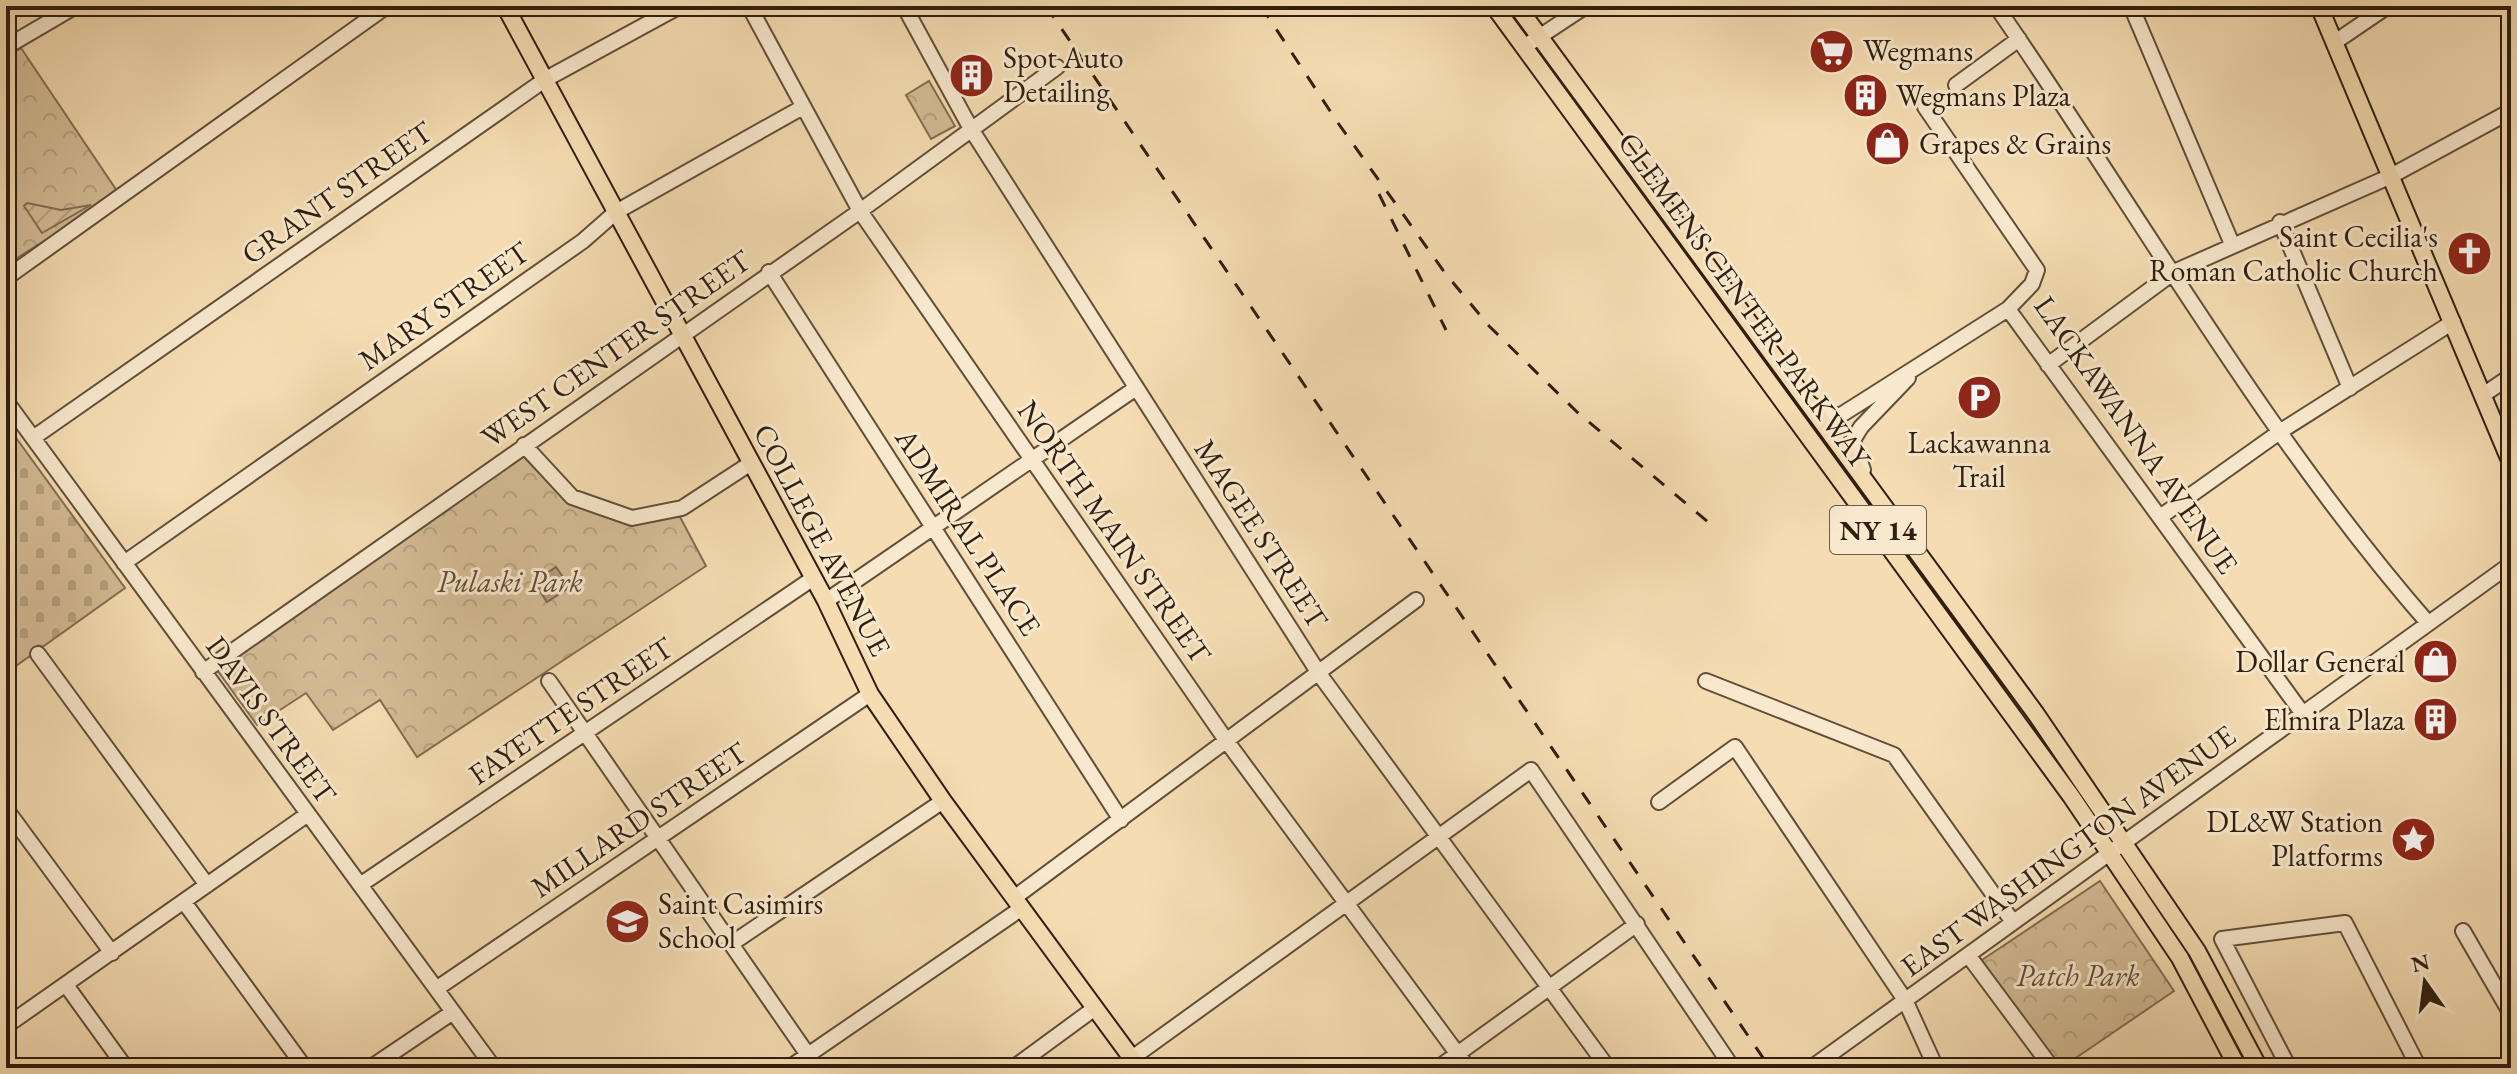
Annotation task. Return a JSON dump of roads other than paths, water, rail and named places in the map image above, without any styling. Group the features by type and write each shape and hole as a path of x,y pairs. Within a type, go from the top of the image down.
{"main road":[{"name":"COLLEGE AVENUE","path":"505,6 826,601 870,694 943,801 1136,1063"},
{"name":"CLEMENS CENTER PARKWAY","path":"1494,6 2109,853 2180,958 2238,1068"},
{"name":"CLEMENS CENTER PARKWAY","path":"1517,6 1873,492 2124,842 2197,951 2259,1068"},
{"path":"2319,6 2511,463"}],"street":[{"path":"6,47 76,6"},
{"path":"6,278 387,6"},
{"name":"GRANT STREET","path":"33,438 546,79 680,6"},
{"name":"NORTH MAIN STREET","path":"749,6 860,211 1228,743 1468,1068"},
{"name":"MAGEE STREET","path":"904,6 971,129 1320,675 1608,1068"},
{"path":"1524,47 1586,6"},
{"path":"1996,6 2281,431 2379,566 2428,623"},
{"path":"2131,6 2232,244"},
{"path":"2335,42 2388,6"},
{"path":"1956,85 2019,39"},
{"name":"WEST CENTER STREET","path":"203,672 860,211 1057,67"},
{"name":"MARY STREET","path":"124,563 583,241 616,212 803,107"},
{"name":"LACKAWANNA AVENUE","path":"1925,107 2037,270 2032,284 2008,309 2303,714"},
{"path":"2048,365 2174,272 2280,222 2391,176 2511,111"},
{"path":"2280,222 2350,388"},
{"name":"ADMIRAL PLACE","path":"769,272 1121,820"},
{"path":"1807,402 1821,411 1841,415 2008,309"},
{"path":"2160,517 2281,431 2453,322"},
{"path":"1873,492 1854,451 1853,440 1861,427 1896,394 1913,372"},
{"path":"2483,395 2511,376"},
{"path":"826,601 1136,388"},
{"name":"DAVIS STREET","path":"6,401 494,1068"},
{"path":"524,445 572,497 632,518 682,508 751,463"},
{"name":"EAST WASHINGTON AVENUE","path":"1811,1068 2511,564"},
{"name":"FAYETTE STREET","path":"360,885 812,579"},
{"path":"789,1068 1018,903 1121,820 1320,675 1416,600"},
{"path":"38,654 207,885"},
{"path":"549,681 808,1055"},
{"path":"1706,681 1894,755 2013,922"},
{"name":"MILLARD STREET","path":"436,989 870,694"},
{"path":"1659,802 1735,747 1905,1000 1936,1068"},
{"path":"1136,1063 1347,903 1531,770 1732,1067"},
{"path":"731,944 943,801"},
{"path":"6,809 112,953"},
{"path":"6,1026 308,814"},
{"path":"184,902 305,1068"},
{"path":"2289,1068 2222,939 2345,923 2419,1068"},
{"path":"1438,1068 1637,924"},
{"path":"2463,931 2511,1014"},
{"path":"1968,955 2052,1068"},
{"path":"66,985 126,1068"},
{"path":"1013,1068 1095,1008"},
{"path":"370,1068 453,1012"}],"water":[{"path":"556,567 570,587 547,602 534,582"}],"railway":[{"path":"1046,6 1770,1068"},
{"path":"1261,6 1338,123 1445,273 1489,326 1577,412 1708,522"},
{"path":"1379,194 1446,330"}],"place":[{"name":"Wegmans","path":"1832,51"},
{"name":"Spot Auto Detailing","path":"972,75"},
{"name":"Wegmans Plaza","path":"1865,96"},
{"name":"Grapes & Grains","path":"1888,144"},
{"name":"Saint Cecilia's Roman Catholic Church","path":"2469,254"},
{"name":"Lackawanna Trail","path":"1979,397"},
{"name":"Dollar General","path":"2436,662"},
{"name":"Elmira Plaza","path":"2436,720"},
{"name":"DL&W Station Platforms","path":"2414,839"},
{"name":"Saint Casimirs School","path":"627,921"}],"park label":[{"name":"Pulaski Park","path":"510,582"},
{"name":"Patch Park","path":"2078,976"}]}
